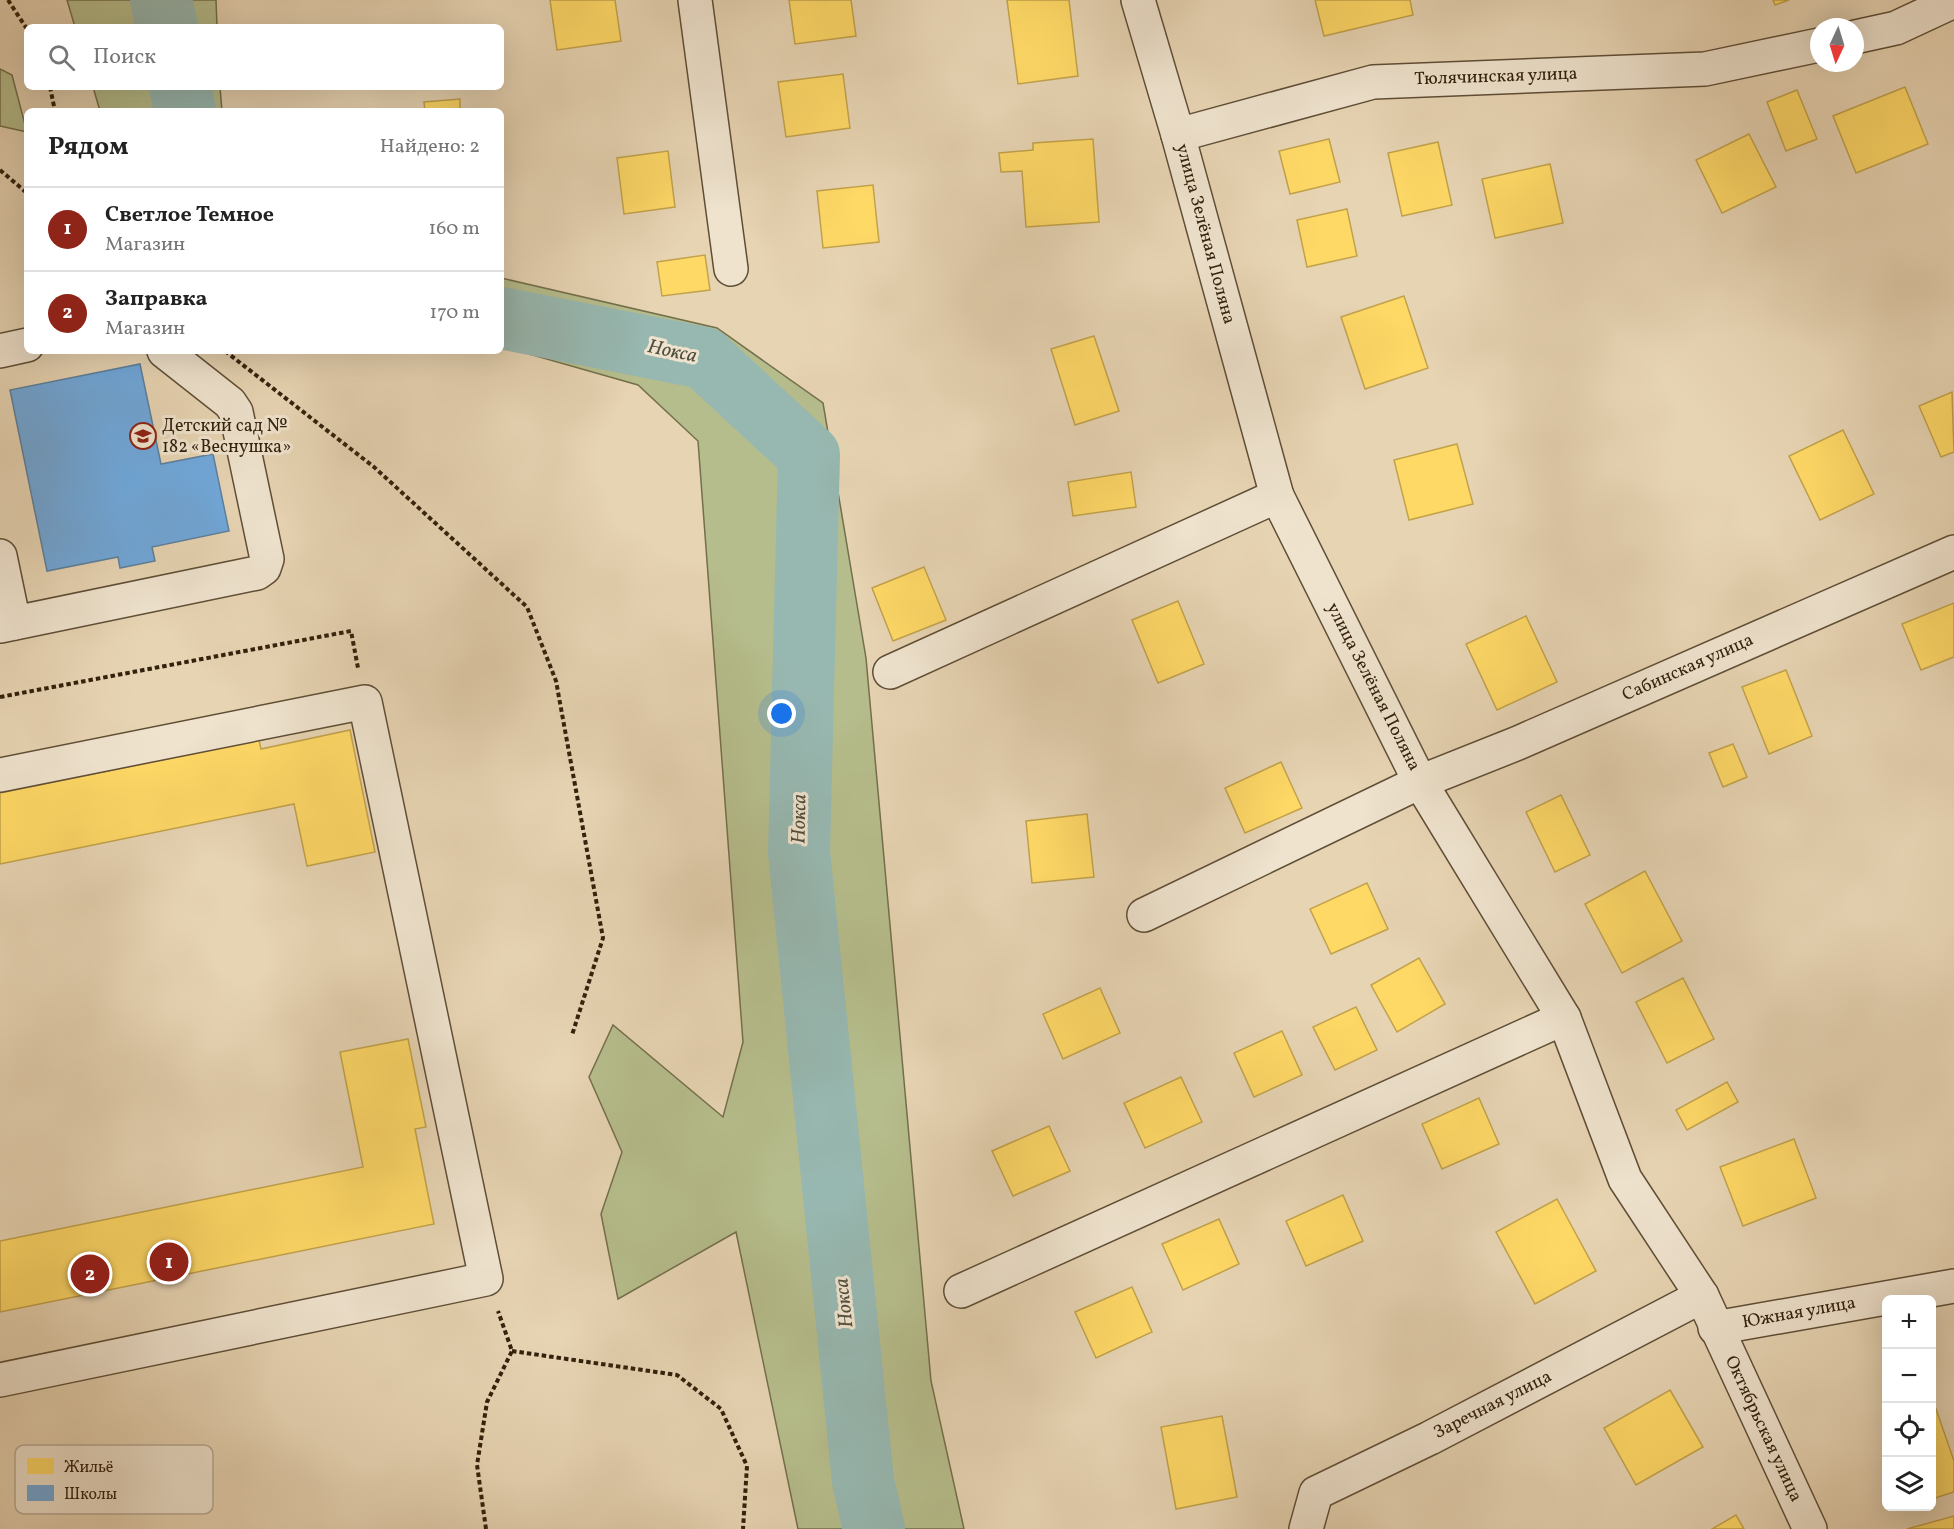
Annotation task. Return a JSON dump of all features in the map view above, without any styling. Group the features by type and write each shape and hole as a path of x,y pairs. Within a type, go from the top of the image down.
{"street":[{"path":"695,0 730,269"},
{"name":"улица Зелёная Поляна","path":"1138,0 1178,135 1277,496 1420,782 1564,1018 1625,1179 1702,1296 1715,1328"},
{"path":"1864,35 1896,28 1954,1"},
{"name":"Тюлячинская улица","path":"1178,135 1372,82 1705,69 1810,47"},
{"path":"0,351 24,346"},
{"path":"0,556 7,624 257,573 266,564 237,412 230,403 168,354"},
{"path":"890,672 1277,496"},
{"name":"Сабинская улица","path":"1144,915 1420,782 1518,743 1954,552"},
{"path":"0,775 365,702 486,1279 0,1380"},
{"path":"961,1291 1564,1018"},
{"name":"Южная улица","path":"1715,1328 1954,1286"},
{"name":"Заречная улица","path":"1306,1529 1316,1493 1430,1438 1702,1296"},
{"name":"Октябрьская улица","path":"1715,1328 1810,1529"}],"path":[{"path":"8,0 24,24"},
{"path":"51,90 54,108"},
{"path":"0,170 24,190"},
{"path":"229,354 374,466 527,607 556,681 603,938 572,1035"},
{"path":"0,698 351,631 365,702"},
{"path":"486,1279 512,1352 487,1402 477,1465 486,1529"},
{"path":"512,1352 677,1375 721,1409 747,1466 742,1529"}],"green space":[{"path":"67,0 216,0 217,24 74,24"},
{"path":"0,69 12,75 24,121 24,131 0,126"},
{"path":"94,90 220,90 222,108 99,108"},
{"path":"504,279 717,328 823,403 866,658 931,1381 964,1529 798,1529 736,1232 618,1299 601,1214 622,1152 589,1077 613,1025 723,1117 743,1042 698,441 638,385 504,347"}],"building: Жильё":[{"path":"550,0 615,0 621,41 557,50"},
{"path":"789,0 851,0 856,36 795,44"},
{"path":"1007,0 1069,0 1078,76 1018,84"},
{"path":"1315,0 1410,0 1413,15 1324,36"},
{"path":"1773,0 1789,0 1775,5"},
{"path":"843,74 850,128 786,137 778,82"},
{"path":"1905,87 1928,144 1856,173 1833,116"},
{"path":"1797,90 1817,139 1786,151 1767,102"},
{"path":"460,99 460,108 425,108 424,102"},
{"path":"1749,134 1776,187 1722,213 1696,160"},
{"path":"1093,139 1099,222 1026,227 1022,171 1001,172 999,153 1033,150 1033,143"},
{"path":"1329,139 1340,182 1290,194 1279,151"},
{"path":"1438,142 1452,205 1402,216 1388,153"},
{"path":"668,151 675,207 624,214 617,158"},
{"path":"1550,164 1563,223 1495,238 1482,179"},
{"path":"873,185 879,242 823,248 817,191"},
{"path":"1347,209 1357,256 1307,267 1297,220"},
{"path":"705,255 710,290 662,296 657,262"},
{"path":"1404,296 1428,368 1365,389 1341,317"},
{"path":"1094,336 1119,411 1075,425 1051,349"},
{"path":"1952,392 1954,452 1941,457 1919,406"},
{"path":"1843,430 1874,494 1820,520 1789,456"},
{"path":"1457,444 1473,504 1409,520 1394,460"},
{"path":"1131,472 1136,507 1073,516 1068,482"},
{"path":"924,567 946,620 893,641 872,588"},
{"path":"1178,601 1204,664 1158,683 1132,620"},
{"path":"1954,603 1954,657 1921,670 1902,624"},
{"path":"1526,616 1557,682 1497,710 1466,644"},
{"path":"1786,670 1812,736 1769,754 1742,687"},
{"path":"350,730 375,852 307,866 294,804 0,864 0,793 259,740 261,749"},
{"path":"1733,744 1747,777 1723,787 1709,753"},
{"path":"1281,762 1302,808 1245,833 1225,788"},
{"path":"1561,795 1590,855 1555,872 1526,812"},
{"path":"1087,814 1094,877 1032,883 1026,821"},
{"path":"1645,871 1682,941 1622,973 1585,904"},
{"path":"1367,883 1388,929 1331,954 1310,909"},
{"path":"1419,958 1445,1004 1397,1032 1371,985"},
{"path":"1683,978 1714,1039 1667,1063 1636,1002"},
{"path":"1100,988 1120,1033 1063,1059 1043,1014"},
{"path":"1356,1007 1377,1050 1335,1070 1313,1027"},
{"path":"1282,1031 1302,1075 1254,1097 1234,1053"},
{"path":"408,1039 426,1127 415,1129 434,1224 0,1312 0,1241 363,1167 340,1052"},
{"path":"1181,1077 1202,1122 1145,1148 1124,1103"},
{"path":"1727,1082 1738,1102 1687,1130 1676,1110"},
{"path":"1479,1098 1499,1144 1442,1169 1422,1124"},
{"path":"1049,1126 1070,1171 1013,1196 992,1151"},
{"path":"1794,1139 1816,1198 1743,1226 1720,1167"},
{"path":"1343,1195 1363,1241 1306,1266 1286,1221"},
{"path":"1557,1199 1596,1271 1535,1304 1496,1232"},
{"path":"1219,1219 1239,1264 1183,1290 1162,1244"},
{"path":"1132,1287 1152,1332 1096,1358 1075,1312"},
{"path":"1670,1390 1703,1447 1636,1485 1604,1428"},
{"path":"1936,1409 1954,1461 1954,1492 1936,1498"},
{"path":"1222,1416 1237,1497 1176,1509 1161,1427"},
{"path":"1736,1515 1744,1529 1712,1529"},
{"path":"1954,1516 1954,1529 1907,1529"}],"building: Школы":[{"path":"140,364 161,464 213,454 229,531 152,547 155,561 120,568 118,557 47,571 10,390"}],"waterway":[{"name":"Нокса","path":"161,0 166,24"},
{"name":"Нокса","path":"181,90 184,108"},
{"name":"Нокса","path":"504,319 704,358 809,455 799,852 863,1481 874,1529"}],"place":[{"name":"Детский сад № 182 «Веснушка»","path":"143,436"},
{"name":"Светлое Темное","path":"169,1262"},
{"name":"Заправка","path":"90,1274"}]}
